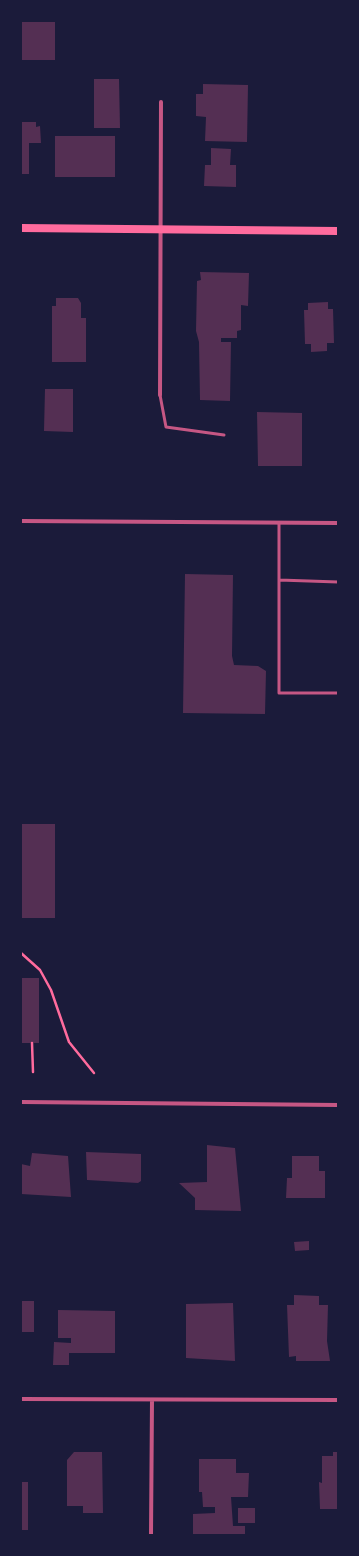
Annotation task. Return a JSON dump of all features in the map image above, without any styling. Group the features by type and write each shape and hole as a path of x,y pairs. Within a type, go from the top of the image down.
{"main road":[{"path":"21,228 338,231"}],"street":[{"path":"160,395 161,102"},
{"path":"21,521 338,523"},
{"path":"21,1102 338,1105"},
{"path":"21,1399 338,1400"},
{"path":"151,1535 152,1400"}],"lane":[{"path":"160,395 166,427 224,435"},
{"path":"279,523 279,693 338,693"},
{"path":"279,580 338,582"}],"path":[{"path":"21,952 40,970 51,990 69,1042 94,1073"},
{"path":"32,1044 33,1072"}],"building":[{"path":"21,21 55,21 55,60 21,60"},
{"path":"94,79 119,79 120,128 94,128"},
{"path":"203,84 248,85 247,142 205,141 206,117 196,116 196,94 203,94"},
{"path":"21,122 36,122 36,127 40,126 41,143 29,143 29,174 21,174"},
{"path":"55,136 115,136 115,177 55,177"},
{"path":"211,148 231,149 230,165 236,165 236,187 204,186 205,165 211,165"},
{"path":"200,272 249,273 248,306 241,305 241,330 237,331 237,338 221,338 221,342 231,342 230,401 200,400 199,342 196,331 197,281 201,280"},
{"path":"56,298 78,298 81,303 81,318 86,318 86,362 52,362 52,306 56,306"},
{"path":"328,302 328,309 333,309 334,343 327,343 327,351 311,352 311,344 305,344 304,310 308,310 308,303"},
{"path":"45,389 73,389 73,432 44,431"},
{"path":"257,412 302,413 302,466 258,466"},
{"path":"185,574 233,575 232,656 234,665 258,666 266,671 265,714 183,713"},
{"path":"21,824 55,824 55,918 21,918"},
{"path":"21,978 39,978 39,1043 21,1043"},
{"path":"207,1145 235,1148 241,1211 195,1210 195,1198 179,1183 207,1182"},
{"path":"86,1152 141,1154 141,1181 138,1183 87,1180"},
{"path":"32,1153 68,1156 71,1197 21,1194 21,1164 30,1166"},
{"path":"292,1156 319,1156 319,1171 325,1171 325,1198 286,1198 287,1178 292,1178"},
{"path":"309,1241 309,1250 295,1251 294,1242"},
{"path":"294,1295 319,1296 319,1305 328,1305 327,1341 330,1361 296,1361 296,1356 289,1357 287,1305 294,1305"},
{"path":"21,1301 34,1301 34,1332 21,1332"},
{"path":"233,1303 235,1361 186,1358 186,1304"},
{"path":"58,1310 115,1311 115,1353 69,1353 69,1365 53,1365 54,1342 71,1343 71,1338 58,1338"},
{"path":"74,1452 102,1452 103,1513 83,1513 83,1506 67,1506 67,1460"},
{"path":"333,1452 338,1452 338,1509 320,1509 319,1482 322,1483 322,1456 333,1456"},
{"path":"199,1459 236,1459 236,1473 249,1473 248,1497 231,1497 233,1526 245,1526 245,1535 193,1535 193,1514 215,1513 215,1507 203,1507 202,1492 199,1492"},
{"path":"21,1482 28,1482 28,1530 21,1530"},
{"path":"238,1508 255,1508 255,1523 238,1523"}]}
